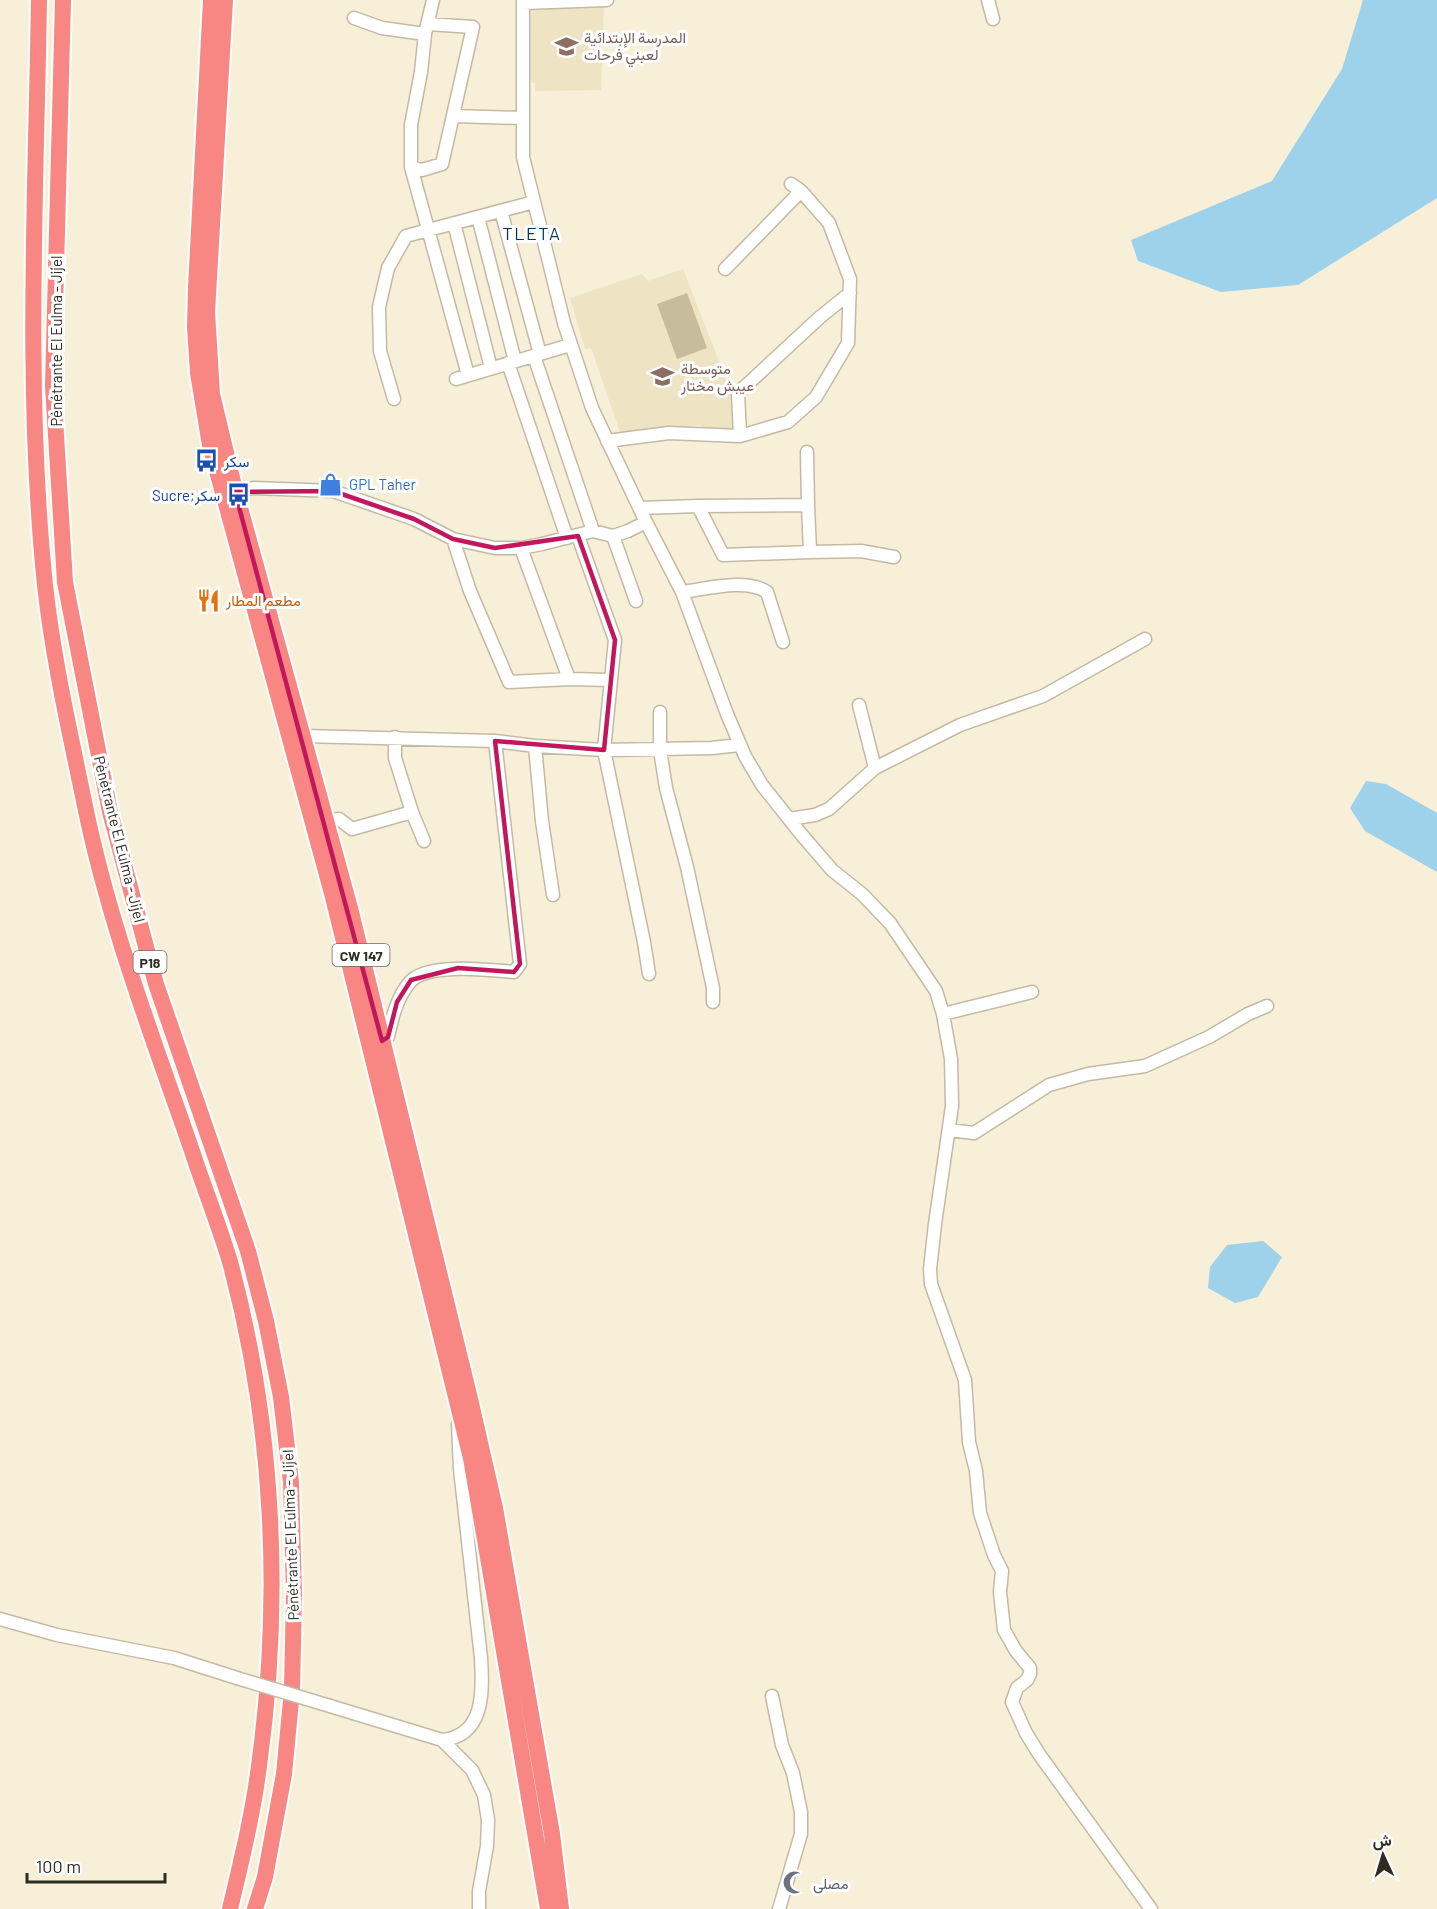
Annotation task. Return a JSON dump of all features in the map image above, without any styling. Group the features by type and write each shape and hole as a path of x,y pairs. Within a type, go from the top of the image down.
{"highway":[{"name":"Pénétrante El Eulma - Jijel","path":"39,0 33,383 38,491 46,588 55,650 87,813 120,939 228,1258 246,1330 261,1412 268,1489 270,1584 268,1666 259,1766 244,1850 230,1909"},
{"name":"Pénétrante El Eulma - Jijel","path":"63,0 53,386 65,582 110,812 156,984 248,1251 266,1322 281,1397 291,1482 294,1594 292,1690 284,1774 265,1877 255,1909"},
{"name":"CW 147","path":"211,0 195,298 198,373 203,410 222,495 278,691 333,897 471,1458 548,1909"},
{"name":"CW 147","path":"225,0 207,312 212,394 235,492 326,820 424,1210 495,1508 552,1834 561,1909"}],"street":[{"path":"434,0 411,125 411,167 429,230 462,377 570,345"},
{"path":"607,0 523,2 523,157 570,345 592,408 682,592 740,745 762,785 832,870 862,894 890,923 936,991 949,1041 953,1084 950,1130 930,1269 931,1284 965,1380 969,1442 980,1513 994,1555 1002,1571 1000,1592 1004,1630 1016,1651 1030,1668 1027,1680 1017,1688 1013,1695 1013,1706 1039,1754 1151,1909"},
{"path":"988,0 993,19"},
{"path":"354,18 382,28 473,27 442,164 422,170 411,167"},
{"path":"453,116 522,118"},
{"path":"607,441 669,433 740,436 788,422 816,397 848,343 850,279 829,223 796,188 725,269"},
{"path":"394,399 380,351 379,307 388,268 406,236 534,202"},
{"path":"501,211 537,355 593,531"},
{"path":"478,217 512,362 572,537 615,639 604,750 649,974"},
{"path":"454,223 491,368"},
{"path":"740,436 738,393 819,318 850,293"},
{"path":"807,452 810,552"},
{"path":"235,492 253,488 333,491 414,519 453,539 495,548 521,548 593,531 613,536 646,522"},
{"path":"698,506 723,555 861,551 894,557"},
{"path":"639,508 808,506"},
{"path":"613,536 636,601"},
{"path":"453,539 470,591 509,682 569,679 611,680"},
{"path":"521,548 569,679"},
{"path":"682,592 747,584 759,586 767,592 783,642"},
{"path":"789,819 814,815 829,809 875,768 960,725 1043,696 1145,639"},
{"path":"859,705 875,768"},
{"path":"660,712 660,750 666,788 687,867 713,988 713,1002"},
{"path":"304,736 495,741 604,750 660,750 740,745"},
{"path":"395,737 395,758 424,841"},
{"path":"382,1041 388,1037 397,1002 411,980 428,973 458,968 514,972 520,964 495,741"},
{"path":"535,746 542,821 553,895"},
{"path":"326,820 339,819 352,828 412,812"},
{"path":"943,1014 1032,992"},
{"path":"950,1130 974,1132 1057,1081 1145,1066 1209,1037 1248,1014 1267,1006"},
{"path":"442,1740 457,1737 469,1728 477,1714 482,1688 481,1658 460,1469 459,1408"},
{"path":"0,1619 57,1635 174,1658 442,1740 472,1770 480,1783 486,1802 488,1833 479,1891 479,1909"},
{"path":"771,1696 782,1744 793,1773 801,1812 801,1834 779,1909"}],"highlighted area":[{"path":"333,491 414,519 453,539 495,548 578,536 615,640 604,750 495,741 520,964 514,972 458,968 411,980 397,1002 388,1037 382,1041 235,492"}],"shaded area":[{"name":"المدرسة الإبتدائية لعبني فرحات","path":"604,6 601,90 535,91 535,83 529,82 531,10"},
{"name":"متوسطة عيبش مختار","path":"683,269 736,405 735,429 705,432 700,425 620,432 591,348 585,349 570,298 642,274 648,281"},
{"path":"687,293 707,348 677,359 657,304"}],"water":[{"path":"1363,0 1437,0 1437,198 1298,285 1221,292 1138,261 1131,240 1272,181 1342,69"},
{"path":"1366,781 1386,784 1437,813 1437,872 1365,831 1350,808"},
{"path":"1263,1241 1282,1257 1258,1297 1235,1303 1208,1288 1210,1267 1227,1245"}],"place":[{"name":"المدرسة الإبتدائية لعبني فرحات","path":"566,46"},
{"name":"متوسطة عيبش مختار","path":"663,377"},
{"name":"سكر","path":"206,461"},
{"name":"GPL Taher","path":"331,484"},
{"name":"Sucre;سكر","path":"238,495"},
{"name":"مطعم المطار","path":"208,600"},
{"name":"مصلى","path":"795,1883"}],"district":[{"name":"TLETA","path":"532,233"}]}
